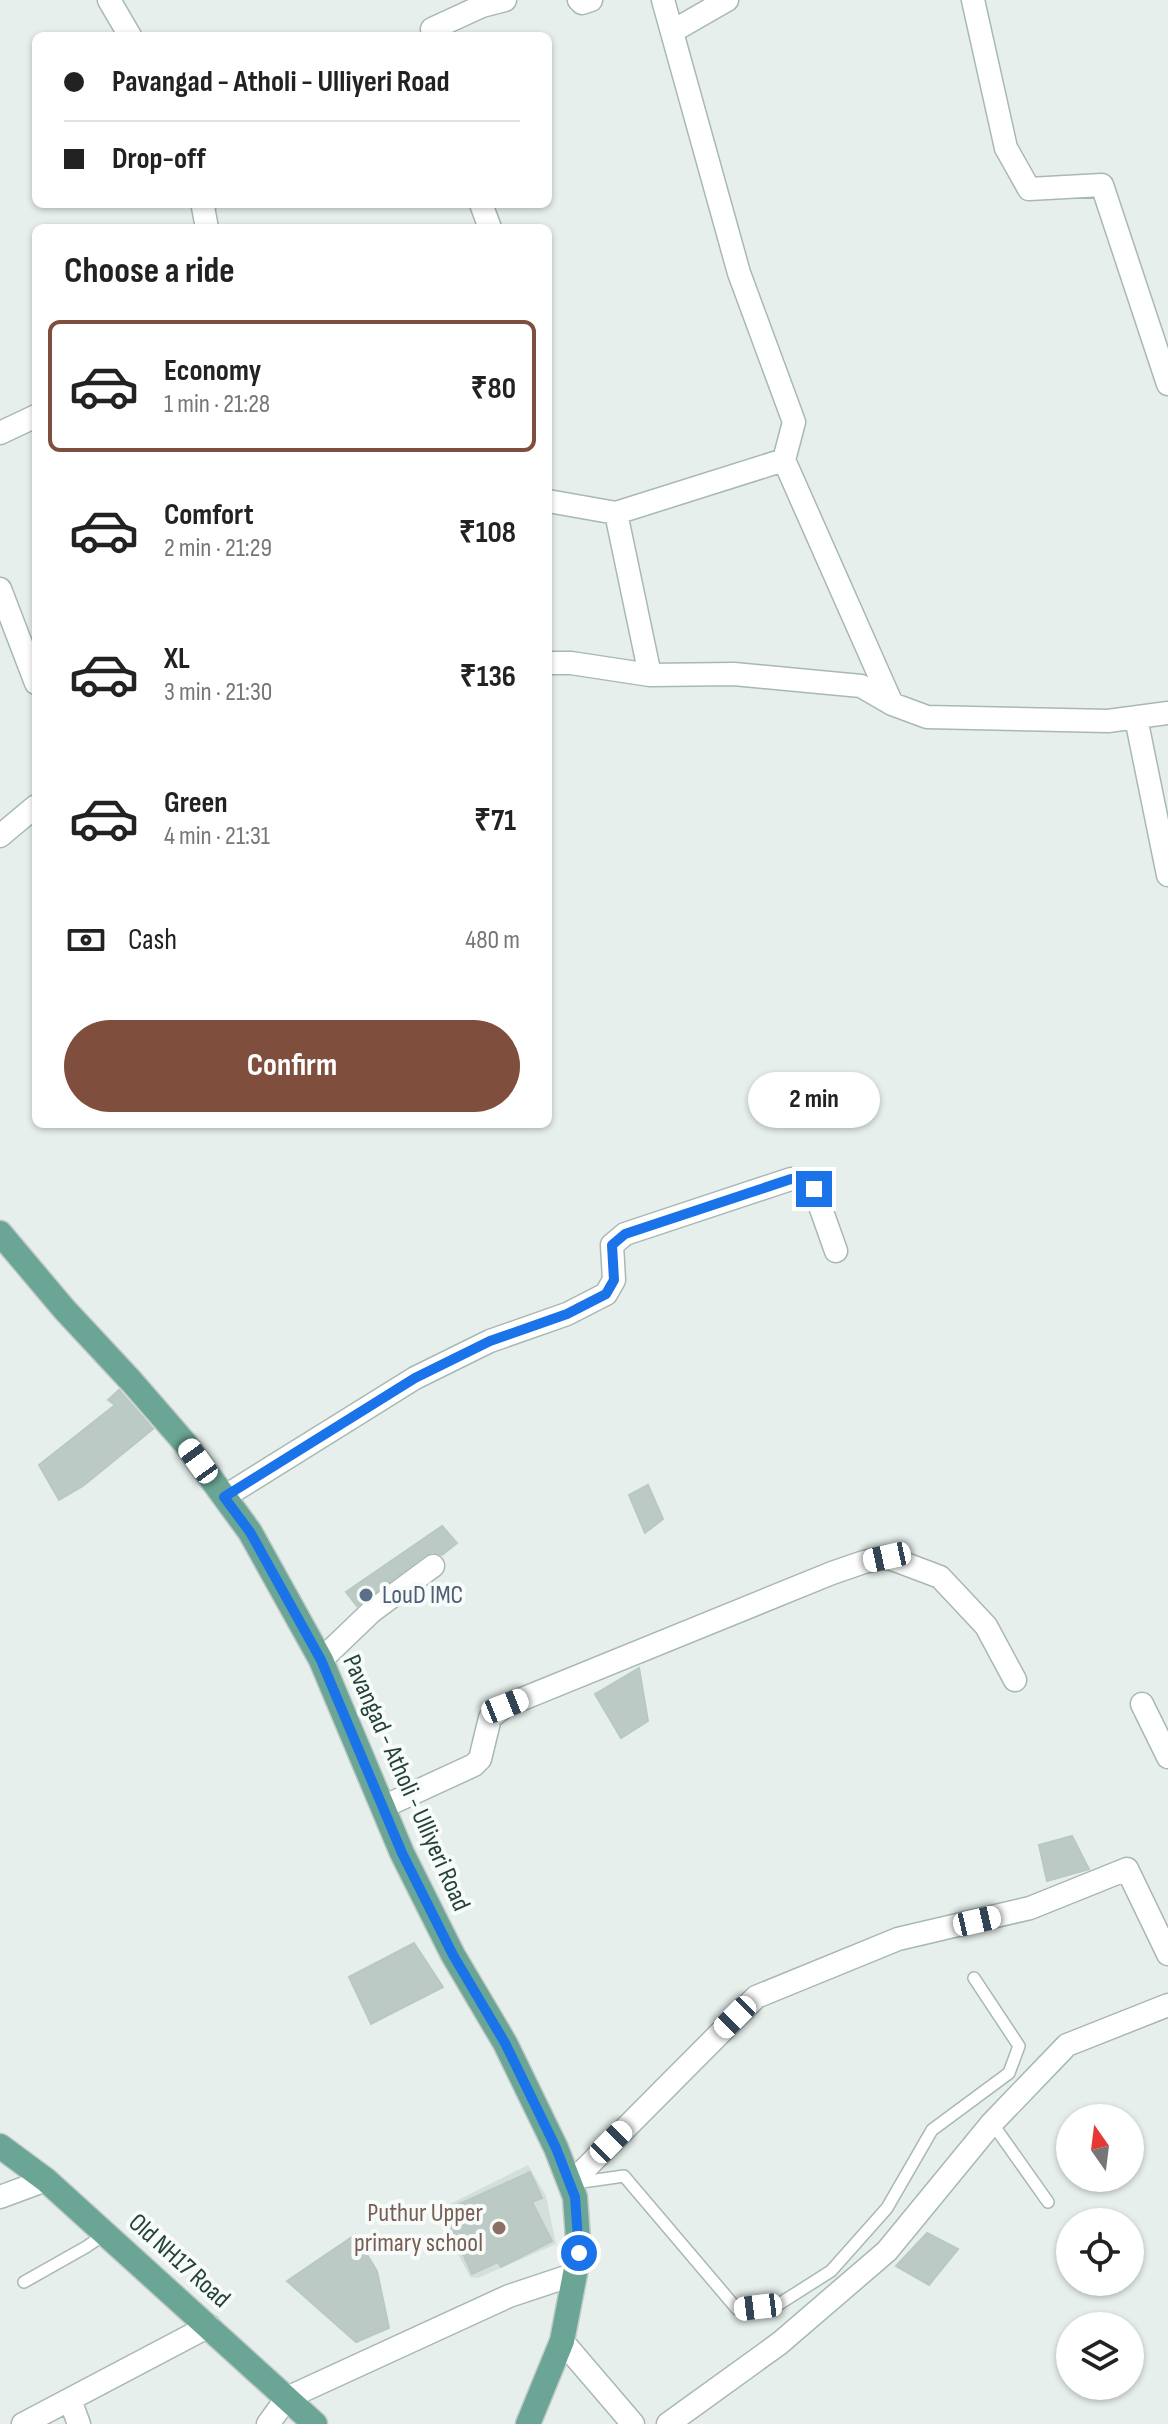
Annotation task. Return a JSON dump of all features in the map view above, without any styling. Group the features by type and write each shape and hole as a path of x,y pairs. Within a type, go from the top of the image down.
{"main road":[{"name":"Pavangad - Atholi - Ulliyeri Road","path":"0,1233 185,1443 250,1532 321,1660 402,1853 453,1955 505,2043 556,2148 575,2197 579,2253 562,2341 528,2424"},
{"name":"Old NH17 Road","path":"0,2146 46,2180 315,2424"}],"street":[{"path":"109,0 128,32"},
{"path":"432,32 432,29 480,3 505,0"},
{"path":"579,0 582,3 591,0"},
{"path":"663,0 739,273 794,422 784,460 892,704"},
{"path":"673,31 727,0"},
{"path":"973,0 1006,148 1029,189 1102,185 1168,384"},
{"path":"1,431 32,418"},
{"path":"552,502 616,513 784,460"},
{"path":"616,513 650,675"},
{"path":"0,589 32,673"},
{"path":"552,663 650,675 734,674 861,686 892,704 927,717 1071,721 1168,713"},
{"path":"1136,718 1168,875"},
{"path":"0,836 32,810"},
{"path":"224,1497 415,1378 490,1341 567,1314 606,1294 614,1280 612,1245 625,1234 791,1179 806,1182 814,1189 836,1251"},
{"path":"383,1807 474,1765 480,1759 490,1718 505,1706 832,1573 887,1557 940,1577 986,1626 1015,1680"},
{"path":"321,1660 371,1612 433,1566"},
{"path":"1142,1704 1168,1757"},
{"path":"570,2184 756,1997 898,1939 1030,1908 1127,1869 1168,1954"},
{"path":"668,2424 780,2343 887,2251 992,2123 1067,2045 1168,2005"},
{"path":"0,2197 46,2180"},
{"path":"268,2424 287,2398 509,2296 575,2274"},
{"path":"23,2424 209,2326"},
{"path":"562,2341 633,2424"},
{"path":"70,2400 79,2424"}],"lane":[{"path":"570,2184 624,2176 737,2309 779,2304 831,2271 887,2208 932,2130 1009,2073 1019,2046 974,1978"},
{"path":"992,2123 1048,2202"},
{"path":"24,2282 105,2233"}],"shaded area":[{"name":"Puthur Upper primary school","path":"528,2165 546,2196 556,2244 478,2278 470,2277 436,2211"}],"building":[{"path":"119,1390 153,1429 83,1486 59,1500 39,1465 115,1405 108,1400"},
{"path":"648,1485 663,1519 645,1533 629,1495"},
{"path":"442,1526 457,1543 442,1555 432,1552 425,1555 357,1606 346,1592"},
{"path":"639,1668 648,1721 621,1738 595,1694"},
{"path":"1072,1836 1089,1869 1047,1881 1039,1845"},
{"path":"414,1943 443,1987 371,2024 349,1977"},
{"name":"Puthur Upper primary school","path":"530,2172 542,2198 532,2202 552,2241 501,2267 498,2262 472,2274 444,2211"},
{"path":"927,2233 958,2249 929,2285 896,2266"},
{"path":"355,2235 377,2271 389,2328 356,2342 287,2281"}],"place":[{"name":"LouD IMC","path":"366,1595"},
{"name":"Puthur Upper primary school","path":"499,2228"}],"route":[{"path":"579,2253 575,2197 556,2148 505,2043 453,1955 402,1853 321,1660 250,1532 224,1497 415,1378 490,1341 567,1314 606,1294 614,1280 612,1245 625,1234 791,1179 806,1182 814,1189"}]}
